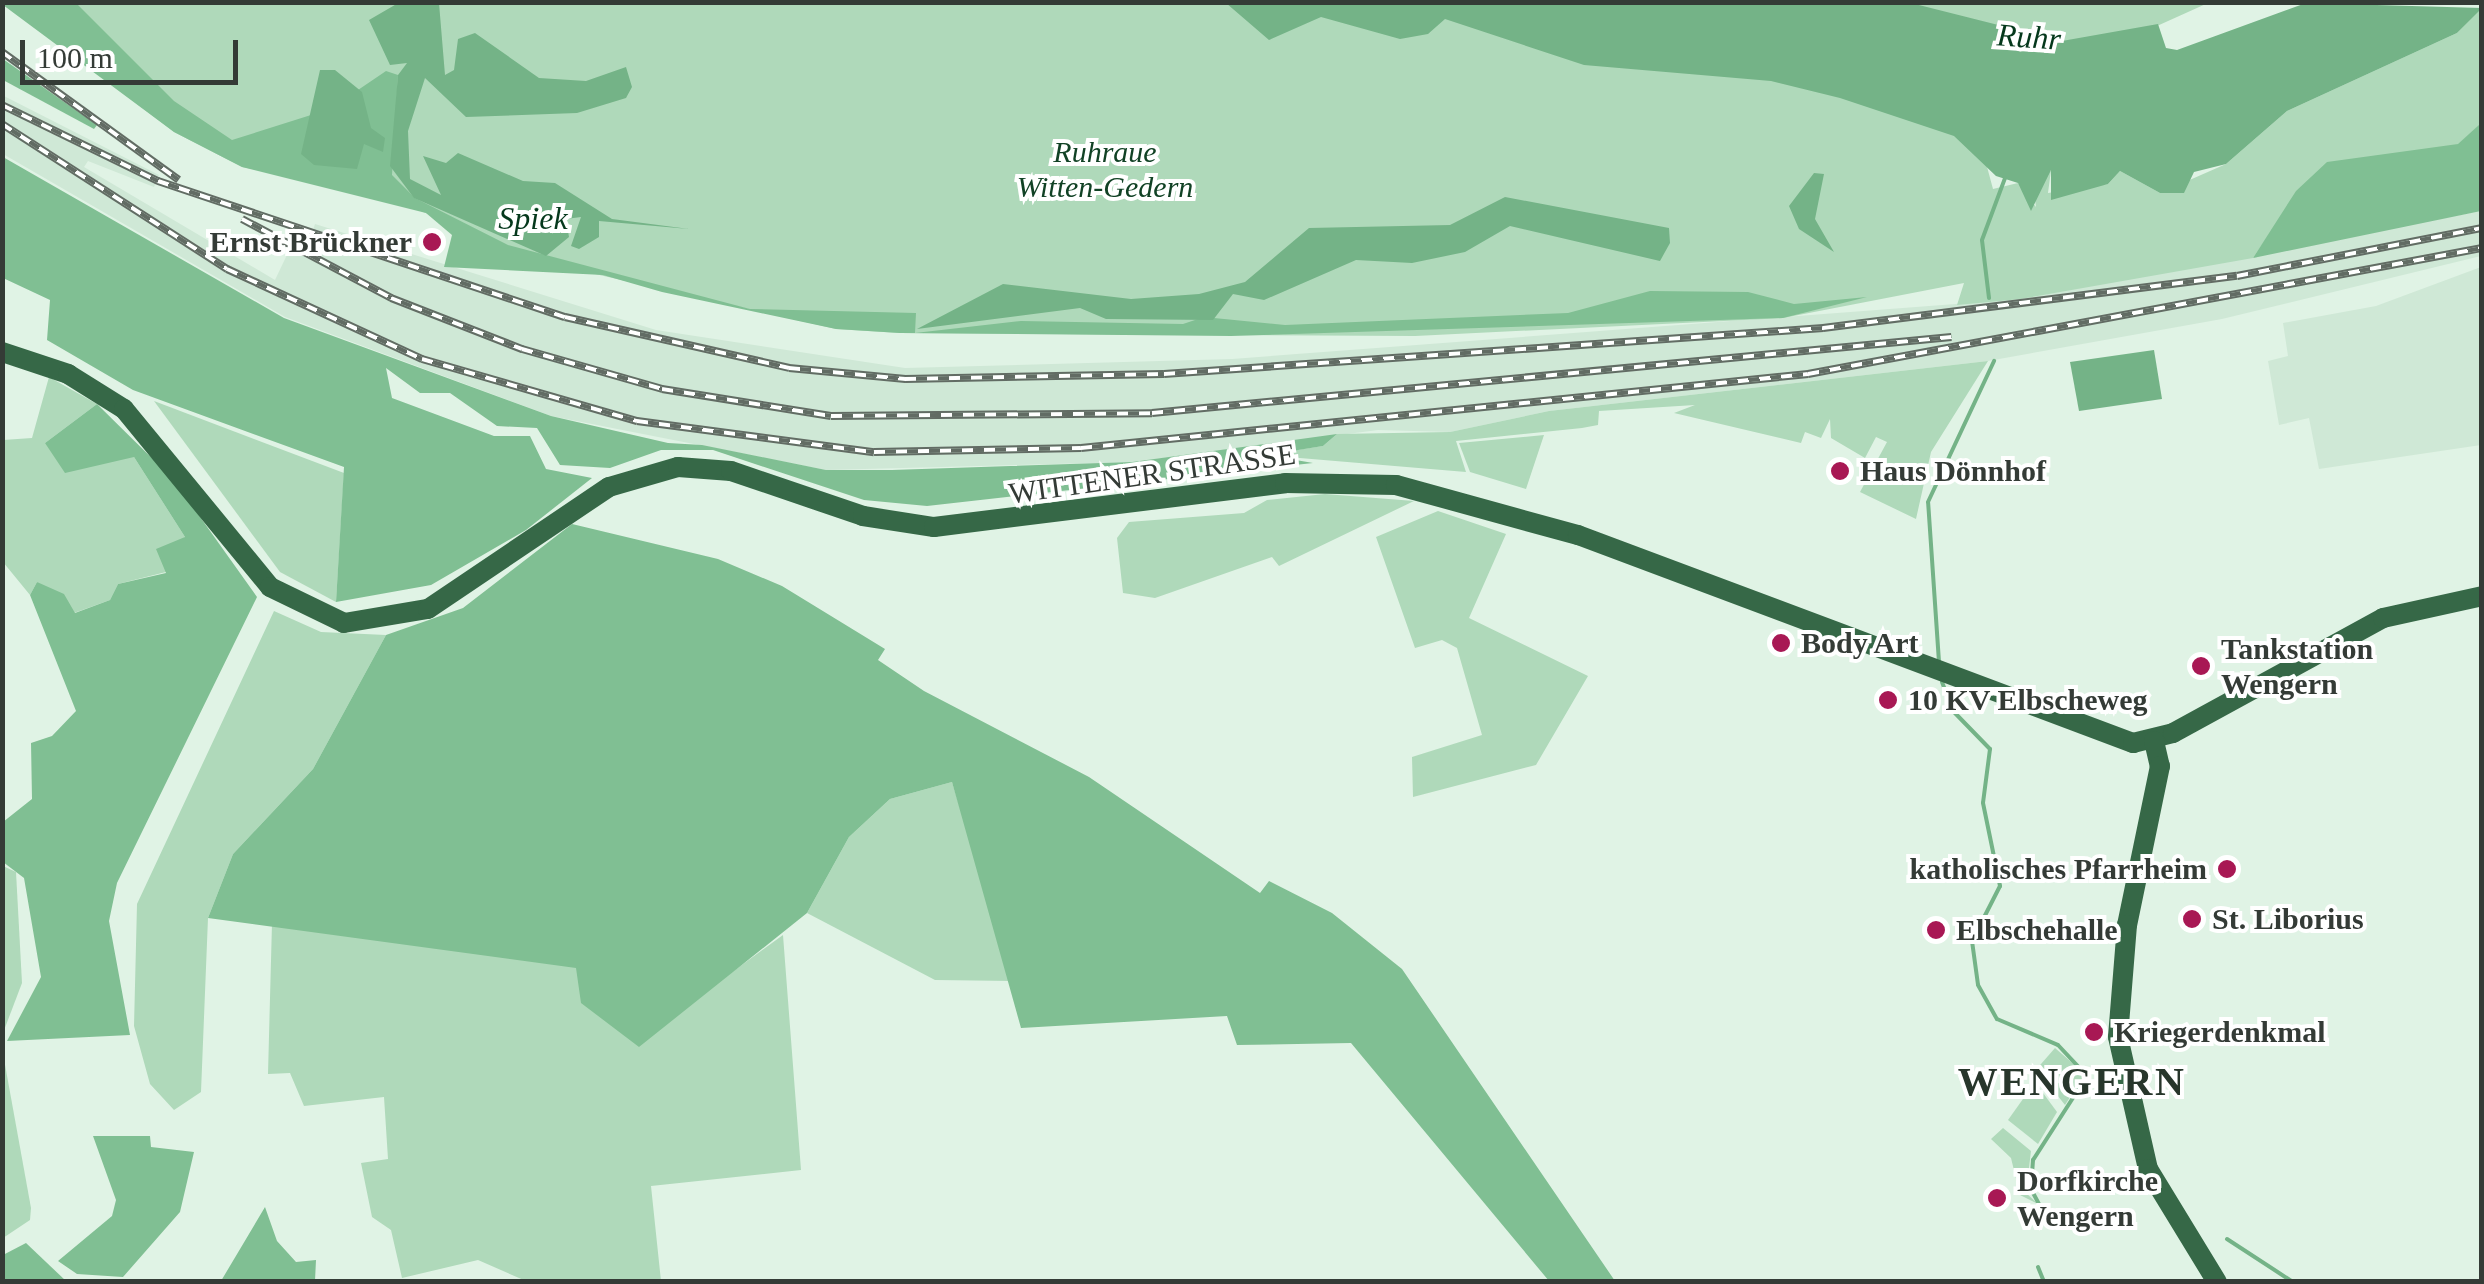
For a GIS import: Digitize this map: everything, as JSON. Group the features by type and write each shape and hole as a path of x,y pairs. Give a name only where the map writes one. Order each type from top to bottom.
{"main road":[{"name":"WITTENER STRASSE","path":"2,352 68,374 124,409 270,586 344,624 428,609 609,487 661,468 731,471 863,516 934,526 1360,482 1508,510 2111,740 2154,740"},
{"path":"2217,1282 2148,1169 2118,1038 2127,924 2160,766 2154,740 2383,618 2482,596"}],"shaded area":[{"path":"76,3 174,101 232,140 330,109 386,71 398,75 392,175 415,198 508,245 750,309 916,313 915,333 1021,321 1183,324 1204,317 1285,325 1568,313 1650,291 1748,292 1794,304 1867,297 1783,318 1231,336 900,333 836,329 662,292 603,275 444,267 452,235 426,213 242,167 174,132 3,5"},
{"path":"3,59 97,125 94,129 3,80"},
{"path":"2,95 159,175 154,187 88,161 84,167 275,280 295,238 309,242 315,224 656,330 905,368 1232,359 2021,299 2481,211 2481,256 2222,319 1988,361 1549,411 1450,432 1378,430 1132,462 826,470 551,416 285,317 3,154"},
{"path":"2481,123 2481,211 2253,258 2296,191 2327,162 2458,144"},
{"path":"3,157 284,318 551,416 668,443 702,445 826,470 892,470 1132,462 1337,434 1323,446 1267,455 1313,463 927,506 864,500 713,450 661,450 610,468 560,465 537,428 497,426 450,393 420,393 386,368 392,398 494,436 530,436 546,469 592,478 526,530 431,585 336,602 344,467 133,390 47,340 50,300 3,278"},
{"path":"2481,267 2481,445 2319,469 2309,418 2279,425 2268,361 2288,356 2283,323 2376,306"},
{"path":"97,404 173,479 257,597 117,883 109,921 130,1035 7,1041 41,977 24,878 3,862 3,822 32,799 31,743 52,736 76,711 30,595 37,582 64,594 75,613 110,600 118,584 166,573 156,549 185,537 134,457 65,473 45,443"},
{"path":"572,524 718,559 782,586 885,649 878,660 924,691 1089,777 1260,893 1269,881 1332,913 1402,969 1615,1281 1549,1281 1351,1043 1237,1045 1227,1016 1021,1028 952,782 890,799 849,837 807,913 639,1047 581,1003 576,968 208,918 233,854 313,769 386,635 463,608"},
{"path":"93,1136 150,1136 151,1147 194,1152 180,1212 123,1277 77,1274 58,1261 112,1216 116,1200"},
{"path":"265,1207 277,1241 296,1262 316,1260 315,1281 221,1281"},
{"path":"26,1243 66,1281 3,1281 3,1255"}],"green space":[{"name":"Ruhraue Witten-Gedern","path":"3,2 2208,3 2137,35 1986,163 1993,189 2018,183 2036,207 2034,192 2051,170 2048,193 2108,184 2120,171 2160,193 2226,164 2287,111 2457,33 2481,8 2481,123 2459,144 2288,206 2253,258 2021,299 1957,305 1964,283 1783,318 1415,336 900,333 836,329 560,266 375,193 242,167 174,132"},
{"path":"1988,361 1931,452 1916,519 1860,492 1887,442 1876,437 1865,458 1831,438 1830,419 1821,438 1805,432 1801,443 1674,413 1695,405 1599,411 1598,425 1456,441 1466,472 1263,455 1323,446 1337,434 1450,432 1549,411"},
{"path":"49,377 97,404 45,443 134,457 185,537 166,572 118,584 110,600 74,613 37,582 30,595 3,562 3,440 32,438"},
{"path":"154,401 344,473 336,602 280,572"},
{"path":"1544,435 1526,489 1470,472 1459,443"},
{"path":"1325,494 1414,501 1279,566 1272,557 1155,598 1123,593 1117,538 1129,522 1244,513 1267,500"},
{"path":"1438,511 1506,534 1469,618 1588,676 1536,765 1413,797 1412,757 1482,735 1457,648 1442,640 1415,648 1376,537"},
{"path":"274,611 321,632 386,635 313,769 233,854 208,918 201,1092 174,1110 150,1084 134,1026 137,904"},
{"path":"952,782 1013,981 935,980 807,913 849,837 890,799"},
{"path":"3,866 16,872 22,983 3,1033"},
{"path":"272,923 713,986 783,935 801,1170 651,1186 661,1281 526,1281 478,1260 402,1278 391,1230 372,1217 361,1163 388,1159 384,1097 304,1106 290,1073 268,1074"},
{"path":"2,1048 31,1208 30,1220 3,1238"},
{"path":"2055,1048 2085,1074 2065,1105 2050,1086 2061,1082 2057,1068 2034,1072"},
{"path":"2035,1082 2057,1112 2038,1144 2008,1120"},
{"path":"2003,1128 2031,1151 2026,1193 2038,1204 2020,1195 2011,1158 1991,1139"}],"water":[{"name":"Spiek","path":"400,2 439,3 445,75 454,70 458,39 475,33 539,78 586,81 626,67 632,87 626,98 577,113 466,117 425,78 408,131 410,179 441,195 423,156 446,163 458,153 523,181 555,183 612,219 689,229 599,221 599,237 579,249 571,246 581,217 566,219 569,237 546,256 414,198 390,166 398,75 407,63 390,65 369,20"},
{"name":"Ruhr","path":"1907,2 2062,41 2158,24 2166,48 2177,50 2306,3 2482,8 2457,33 2287,111 2226,164 2194,172 2184,193 2160,193 2120,171 2108,184 2051,200 2051,170 2031,211 2018,183 1996,176 1954,136 1840,98 1771,81 1584,65 1445,19 1428,34 1400,39 1321,17 1269,40 1226,3"},
{"path":"320,70 335,70 362,92 371,128 385,138 383,152 364,144 357,169 314,165 301,154"},
{"path":"1814,173 1824,174 1815,219 1834,252 1799,229 1789,206"},
{"path":"1505,197 1669,228 1670,243 1660,261 1510,226 1465,252 1412,263 1356,260 1264,300 1233,294 1213,320 1106,319 1080,308 917,329 1003,284 1131,299 1199,294 1245,282 1309,228 1450,225"},
{"path":"2154,350 2162,399 2079,411 2070,362"}],"waterway":[{"path":"1989,298 1982,240 2005,178"},
{"path":"1939,662 1928,502 1994,361"},
{"path":"1942,682 1953,711 1990,749 1983,803 2000,886 1972,941 1978,985 1997,1019 2058,1045 2087,1076 2033,1160 2031,1189 2044,1213"},
{"path":"2227,1239 2293,1282"},
{"path":"2038,1267 2044,1282"}],"railway":[{"path":"2,52 179,180"},
{"path":"2,105 158,181 565,317 789,368 905,379 1164,374 1823,328 2237,276 2482,228"},
{"path":"2,124 227,269 422,359 637,421 874,452 1081,448 1808,374 2482,248"},
{"path":"242,219 391,298 522,349 662,389 831,416 1152,413 1951,337"}],"place":[{"name":"Ernst Brückner","path":"432,242"},
{"name":"Haus Dönnhof","path":"1840,471"},
{"name":"Body Art","path":"1781,643"},
{"name":"Tankstation Wengern","path":"2201,666"},
{"name":"10 KV Elbscheweg","path":"1888,700"},
{"name":"katholisches Pfarrheim","path":"2227,869"},
{"name":"St. Liborius","path":"2192,919"},
{"name":"Elbschehalle","path":"1936,930"},
{"name":"Kriegerdenkmal","path":"2094,1032"},
{"name":"Dorfkirche Wengern","path":"1997,1198"}],"district":[{"name":"WENGERN","path":"2072,1082"}]}
